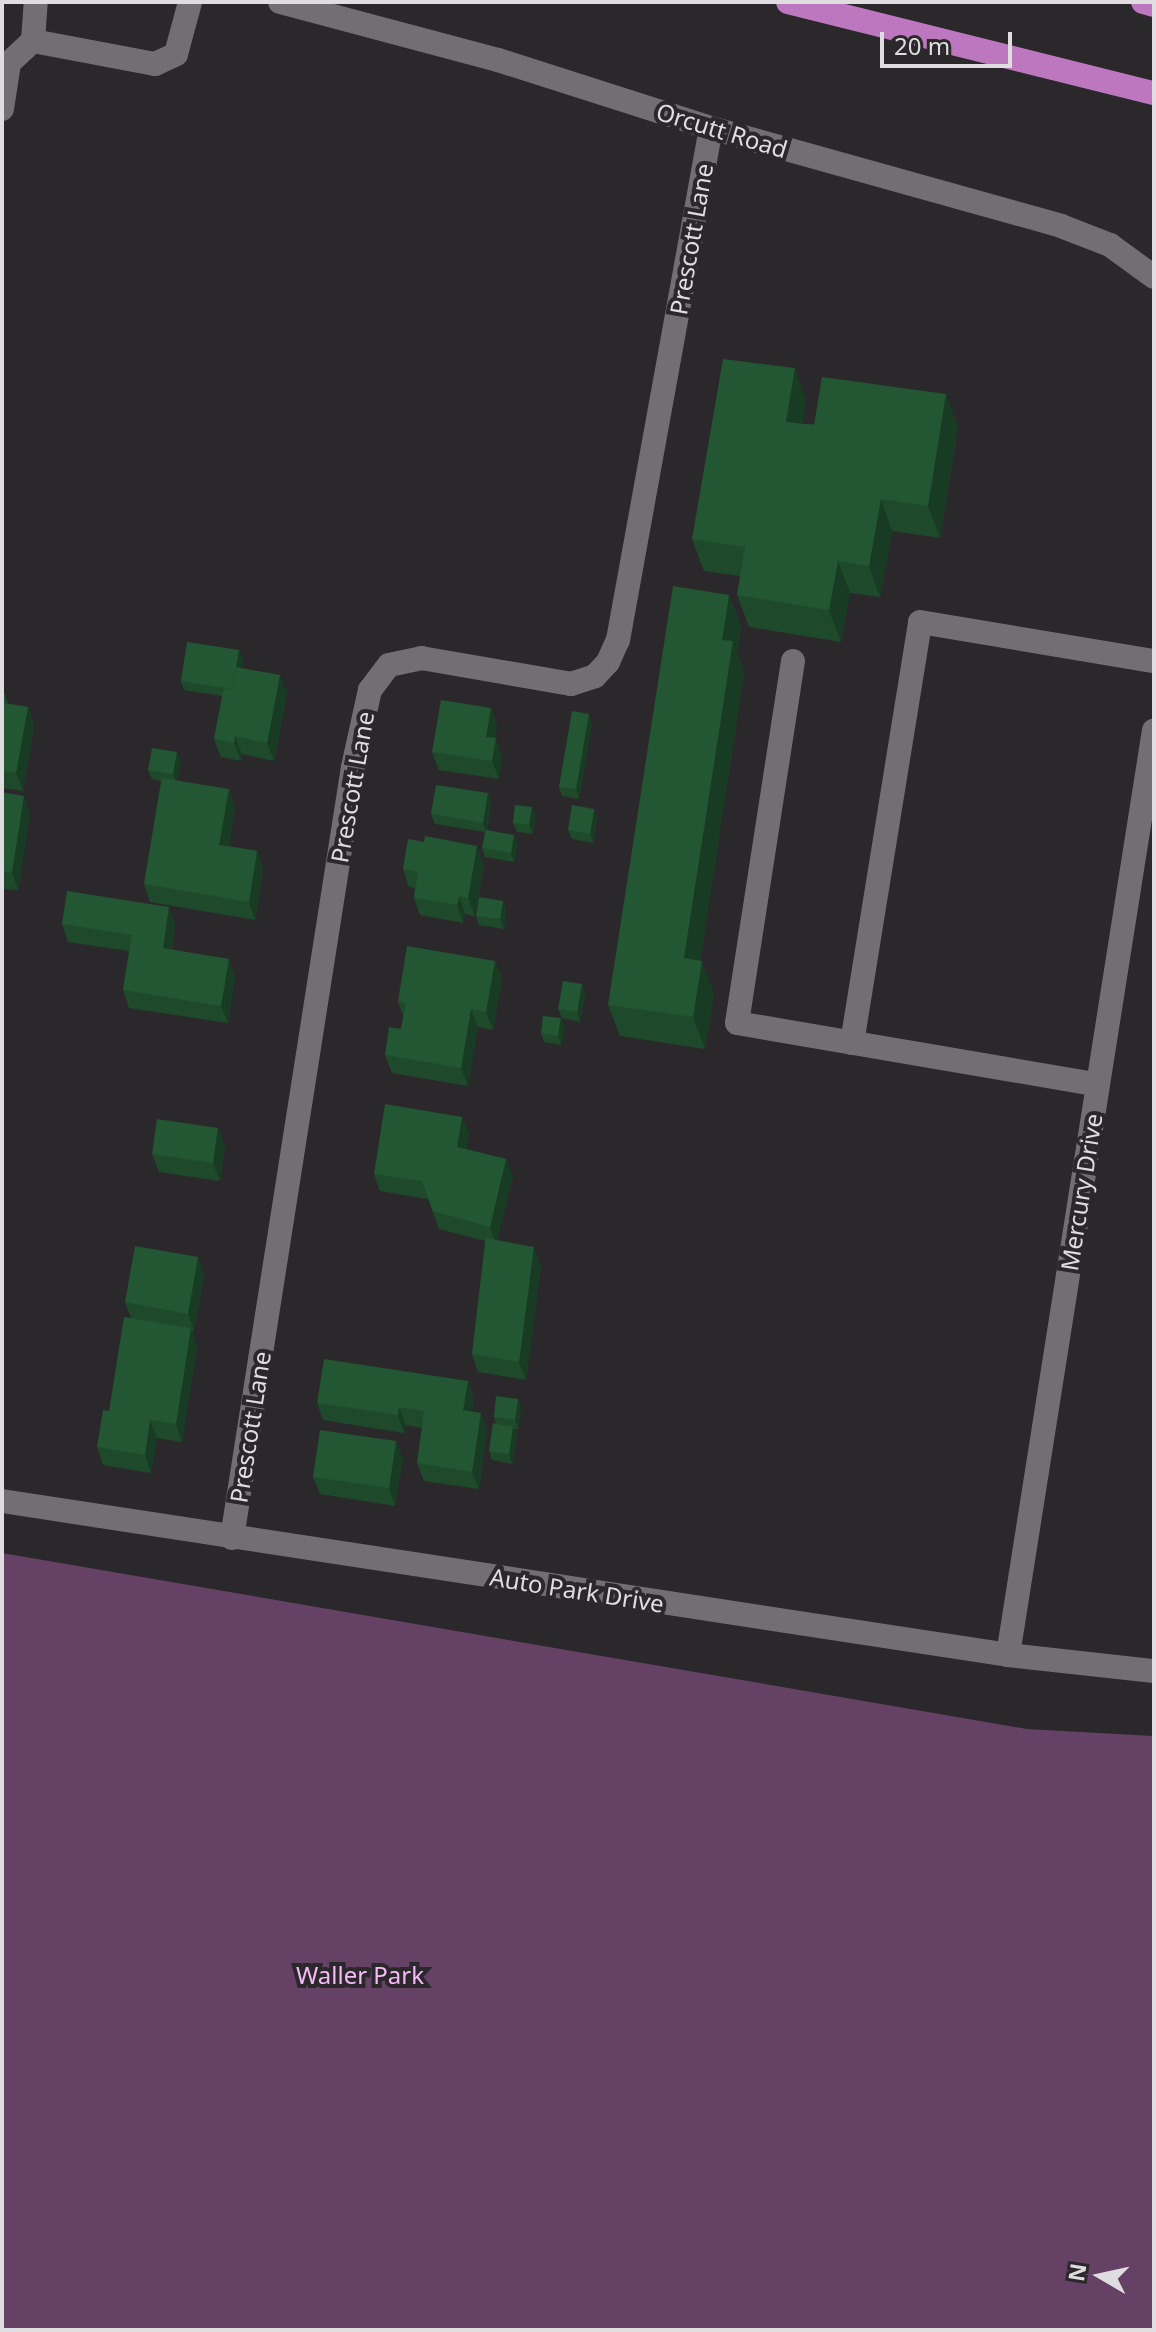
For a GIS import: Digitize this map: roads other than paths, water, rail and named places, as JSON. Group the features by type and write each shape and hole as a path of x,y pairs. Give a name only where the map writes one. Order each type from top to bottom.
{"highway":[{"path":"788,2 1154,93"},
{"path":"1143,2 1154,5"}],"street":[{"path":"2,109 9,63 33,41 36,2"},
{"path":"33,41 155,64 176,54 190,2"},
{"name":"Orcutt Road","path":"280,2 498,60 711,128 1061,226 1110,245 1154,277"},
{"name":"Prescott Lane","path":"232,1538 353,767 370,690 389,665 421,658 571,684 595,676 608,662 618,640 711,128"},
{"path":"852,1043 920,622 1154,661"},
{"path":"793,661 737,1023 1098,1085"},
{"name":"Mercury Drive","path":"1008,1655 1154,730"},
{"name":"Auto Park Drive","path":"2,1501 1008,1655 1154,1671"}],"park label":[{"name":"Waller Park","path":"360,1975"}]}
